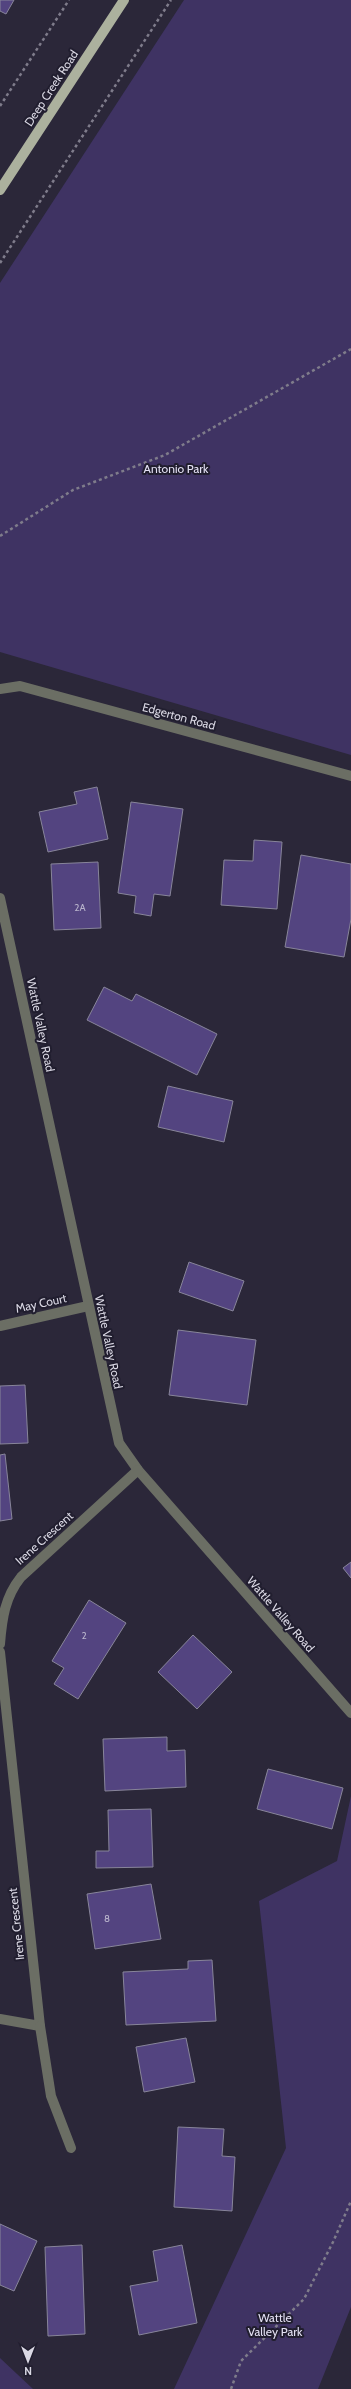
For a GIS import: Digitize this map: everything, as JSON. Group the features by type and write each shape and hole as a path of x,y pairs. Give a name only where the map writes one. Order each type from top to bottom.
{"main road":[{"name":"Deep Creek Road","path":"0,190 124,0"}],"street":[{"name":"Edgerton Road","path":"0,689 20,686 351,776"},
{"name":"Wattle Valley Road","path":"0,898 119,1443 138,1470 351,1713"},
{"name":"May Court","path":"0,1326 88,1306"},
{"name":"Irene Crescent","path":"0,1644 3,1612 7,1599 21,1577 138,1470"},
{"name":"Irene Crescent","path":"0,1652 40,2026 51,2096 71,2148"},
{"path":"0,2020 40,2026"}],"path":[{"path":"0,106 69,0"},
{"path":"0,263 172,0"},
{"path":"0,536 73,490 164,455 351,349"},
{"path":"231,2389 242,2361 304,2299 333,2242 351,2201"}],"green space":[{"name":"Antonio Park","path":"184,0 351,0 351,755 0,652 0,283"},
{"name":"Wattle Valley Park","path":"351,1796 351,2307 318,2389 174,2389 286,2148 259,1901 337,1861"},
{"path":"0,2358 33,2389 0,2389"}],"building":[{"path":"0,0 14,0 6,14 0,11"},
{"path":"97,787 108,839 48,852 39,812 77,804 74,792"},
{"path":"131,802 183,809 170,896 154,894 151,916 134,913 136,896 118,893"},
{"path":"254,840 282,842 277,909 221,905 224,860 253,861"},
{"path":"301,855 351,864 351,919 344,957 285,947"},
{"path":"98,862 101,928 54,930 51,864"},
{"path":"104,987 132,1001 136,994 217,1034 197,1075 87,1020"},
{"path":"168,1086 233,1101 224,1142 158,1127"},
{"path":"189,1262 244,1281 233,1311 179,1292"},
{"path":"178,1330 256,1340 247,1405 169,1395"},
{"path":"25,1385 28,1443 0,1444 0,1386"},
{"path":"5,1454 12,1519 0,1521 0,1455"},
{"path":"351,1562 351,1578 343,1568"},
{"path":"89,1600 126,1623 78,1699 54,1684 64,1668 52,1661"},
{"path":"193,1635 232,1672 197,1709 158,1672"},
{"path":"167,1737 167,1751 185,1750 186,1787 105,1791 103,1739"},
{"path":"268,1769 343,1788 332,1829 257,1809"},
{"path":"151,1809 153,1867 96,1868 96,1851 109,1851 108,1810"},
{"path":"151,1884 161,1939 95,1949 87,1894"},
{"path":"212,1960 216,2021 126,2025 123,1972 188,1969 188,1961"},
{"path":"186,2038 195,2082 144,2092 136,2047"},
{"path":"178,2127 224,2129 222,2156 235,2157 232,2211 174,2207"},
{"path":"0,2224 37,2241 14,2291 0,2285"},
{"path":"82,2245 85,2334 48,2336 45,2247"},
{"path":"182,2245 197,2323 139,2335 130,2286 158,2281 153,2251"}]}
